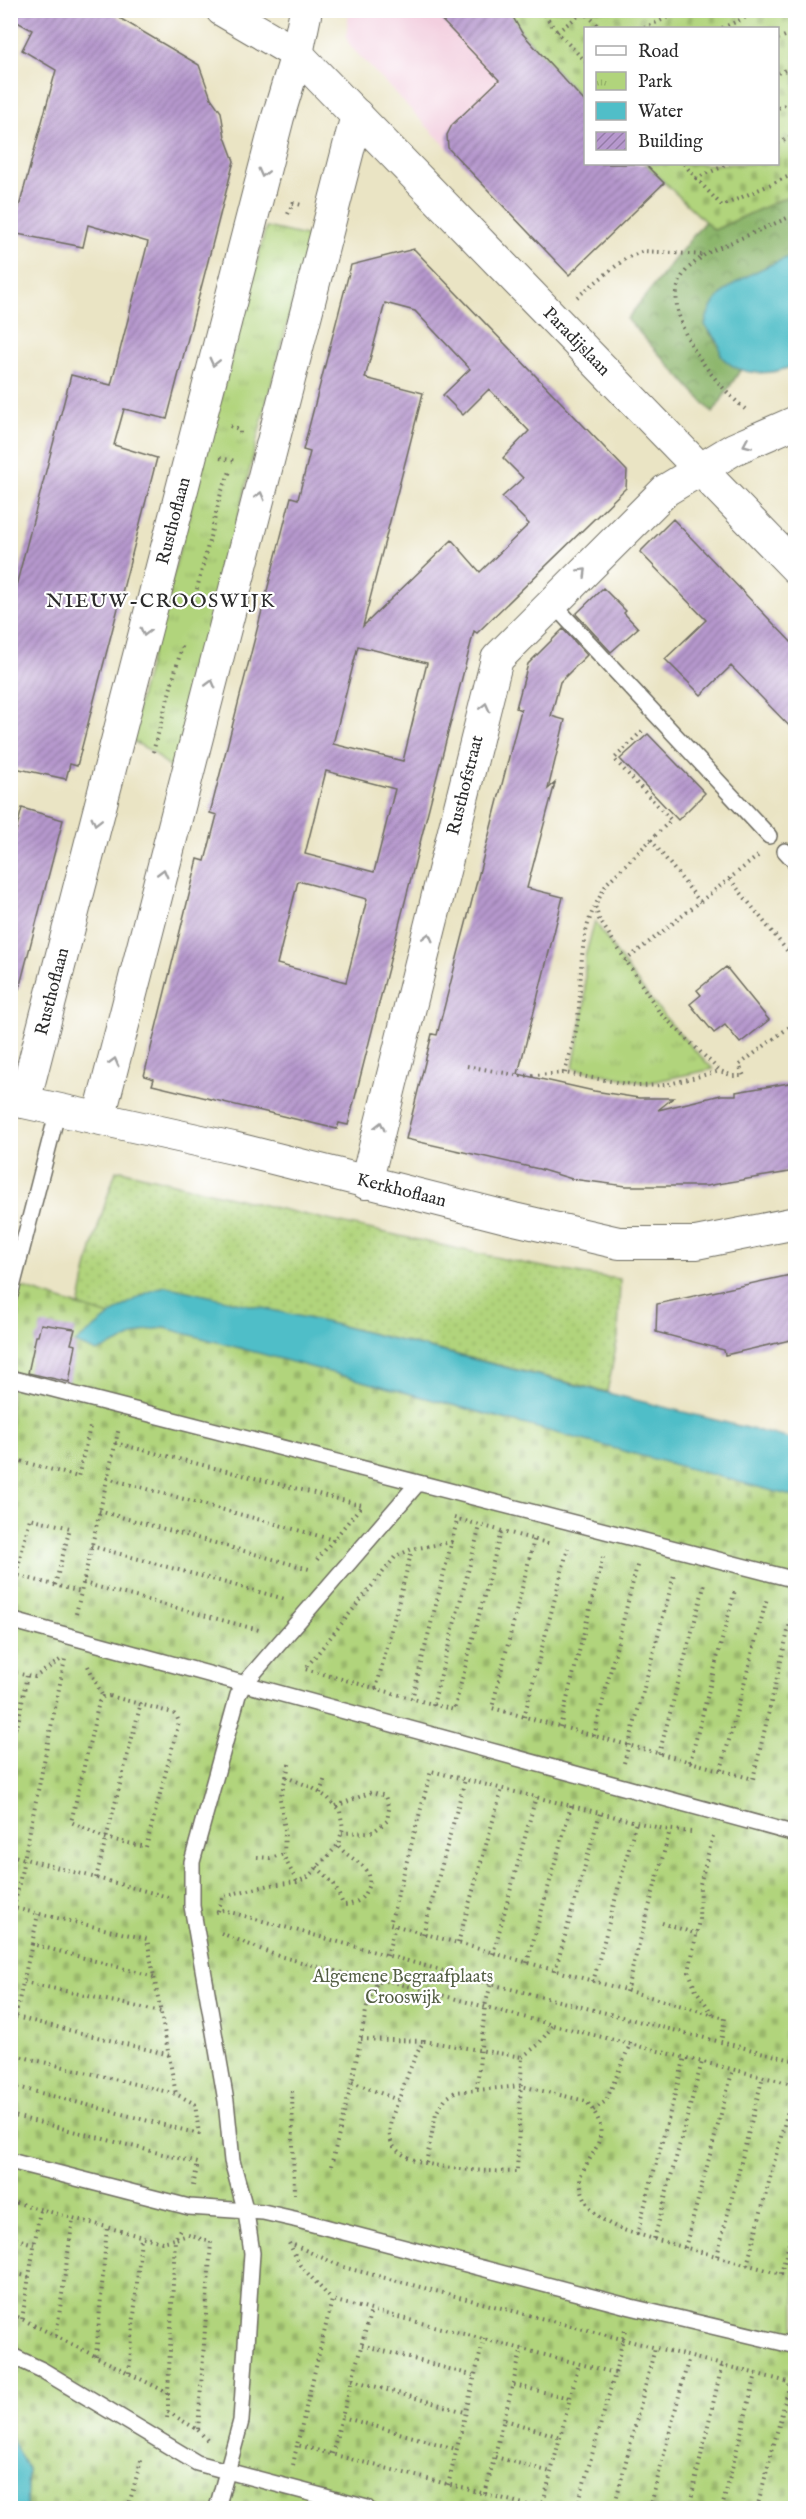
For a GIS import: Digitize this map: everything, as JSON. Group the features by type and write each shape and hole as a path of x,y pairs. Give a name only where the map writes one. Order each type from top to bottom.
{"street":[{"path":"222,10 297,54"},
{"name":"Rusthoflaan","path":"17,1100 192,448 278,117 297,54 306,10"},
{"name":"Paradijslaan","path":"297,54 795,568"},
{"path":"99,1118 357,115"},
{"name":"Rusthofstraat","path":"366,1183 497,658 666,490 699,468 795,422"},
{"name":"Kerkhoflaan","path":"17,1100 233,1148 366,1183 619,1243 696,1243 795,1223"}],"lane":[{"path":"552,603 769,836"},
{"path":"10,1295 58,1110"},
{"path":"10,1378 795,1580"},
{"path":"217,2508 241,2421 246,2379 252,2253 246,2212 232,2162 226,2101 192,1906 192,1862 238,1695 244,1684 418,1483"},
{"path":"10,1620 795,1834"},
{"path":"10,2161 189,2207 263,2212 294,2219 631,2307 795,2346"},
{"path":"10,2355 42,2370 197,2463 367,2508"}],"path":[{"path":"541,10 557,32 584,61"},
{"path":"646,27 684,10"},
{"path":"724,27 762,10"},
{"path":"557,32 584,11 600,27"},
{"path":"779,38 795,31"},
{"path":"779,73 795,66"},
{"path":"779,107 795,100"},
{"path":"779,142 795,135"},
{"path":"685,165 722,206 795,173"},
{"path":"696,177 726,165"},
{"path":"285,222 293,203 332,212"},
{"path":"766,435 749,412 732,398 703,366 682,325 678,286 683,274 704,255 795,214"},
{"path":"553,316 626,258 644,251 704,255"},
{"path":"231,417 229,425 240,431 238,440"},
{"path":"192,448 205,457 235,460 251,470 266,474"},
{"path":"194,601 221,493 237,450"},
{"path":"212,492 229,497"},
{"path":"183,598 204,603"},
{"path":"173,640 194,645"},
{"path":"153,752 183,643"},
{"path":"565,1073 578,1019 580,971 590,915 608,883 671,820 614,759 657,716"},
{"path":"651,840 700,902"},
{"path":"625,961 764,852"},
{"path":"730,879 795,962"},
{"path":"595,906 599,919 660,1013 720,1071 733,1076 744,1076 739,1065 795,1022"},
{"path":"467,1066 521,1076 565,1073 638,1086 665,1085 720,1071"},
{"path":"10,1458 78,1478 97,1399"},
{"path":"115,1443 362,1505 303,1577"},
{"path":"107,1478 334,1540"},
{"path":"99,1511 309,1569"},
{"path":"55,1585 70,1528 30,1518 16,1575 81,1592"},
{"path":"412,1699 458,1521"},
{"path":"433,1705 480,1526"},
{"path":"452,1542 412,1549 396,1556 305,1669 454,1710 501,1532"},
{"path":"534,1540 492,1708 753,1779 794,1606"},
{"path":"91,1546 285,1599"},
{"path":"524,1717 568,1548"},
{"path":"376,1689 412,1549"},
{"path":"560,1727 603,1557"},
{"path":"594,1736 639,1559"},
{"path":"623,1768 674,1575"},
{"path":"83,1582 259,1630"},
{"path":"659,1754 705,1583"},
{"path":"690,1762 735,1590"},
{"path":"278,1606 291,1591"},
{"path":"721,1770 767,1598"},
{"path":"76,1614 88,1617"},
{"path":"252,1637 265,1622"},
{"path":"10,1672 35,1677 66,1656"},
{"path":"10,1726 16,1729 27,1676"},
{"path":"110,1696 173,1713 178,1722 146,1847 105,1838 71,1822 99,1702 103,1697 110,1696"},
{"path":"96,1878 141,1703"},
{"path":"290,1761 280,1799 285,1830 284,1854 297,1882"},
{"path":"721,2042 724,2018 390,1924 431,1771 670,1830 724,1832 742,1819"},
{"path":"795,1771 791,1789 795,1790"},
{"path":"218,1912 223,1896 270,1885 297,1882 308,1877 338,1845 342,1833 340,1811 320,1793 286,1777"},
{"path":"320,1793 325,1778"},
{"path":"423,1934 465,1780"},
{"path":"458,1943 502,1789"},
{"path":"336,1806 372,1792 385,1797 388,1802 387,1821 378,1830 342,1833"},
{"path":"493,1954 536,1797"},
{"path":"527,1963 571,1806"},
{"path":"555,1971 600,1813"},
{"path":"593,1982 636,1822"},
{"path":"626,1992 670,1830"},
{"path":"714,1832 700,1884 697,1934 689,1972 696,1990 714,2016"},
{"path":"317,1867 334,1884 345,1905 359,1901 365,1894 370,1880 368,1872 338,1845"},
{"path":"257,1857 270,1858 284,1854"},
{"path":"10,1855 176,1899 207,1915 212,1929 275,1955 377,1982 389,1981 553,2025 631,2042 795,2084 747,2265"},
{"path":"10,1897 16,1897"},
{"path":"10,1923 14,1908 147,1939 176,2094"},
{"path":"207,1915 224,1910 492,1984 795,2061"},
{"path":"10,2039 38,1914"},
{"path":"662,1923 697,1934"},
{"path":"387,1956 395,1926"},
{"path":"32,1944 155,1977"},
{"path":"24,1982 161,2012"},
{"path":"331,2166 362,2038 367,2006 377,1982"},
{"path":"477,2088 485,2006 492,1984"},
{"path":"16,2017 170,2055"},
{"path":"362,2038 424,2041 522,2057 538,2045 553,2025"},
{"path":"424,2041 417,2053 391,2121 391,2142 402,2155 426,2163 517,2172 522,2057"},
{"path":"593,2110 606,2101 631,2042"},
{"path":"10,2054 176,2094 195,2104 200,2134 10,2085"},
{"path":"637,2234 685,2057"},
{"path":"654,2240 702,2062"},
{"path":"685,2248 733,2069"},
{"path":"717,2256 763,2076"},
{"path":"352,2082 399,2100"},
{"path":"426,2163 436,2114 445,2099 455,2092 477,2088 521,2086 586,2101 600,2124 598,2147 580,2177 584,2199 593,2212 619,2229 795,2278"},
{"path":"292,2091 294,2219"},
{"path":"10,2115 198,2163 189,2207"},
{"path":"10,2201 162,2242 188,2235 211,2242 198,2430 168,2412"},
{"path":"22,2319 40,2210"},
{"path":"246,2212 261,2231 343,2267 793,2384 757,2508"},
{"path":"781,2274 795,2217"},
{"path":"56,2336 73,2219"},
{"path":"167,2419 175,2239 182,2225"},
{"path":"96,2356 107,2227"},
{"path":"10,2237 34,2244"},
{"path":"129,2373 141,2237"},
{"path":"289,2243 300,2265 332,2300 615,2373"},
{"path":"10,2272 29,2277"},
{"path":"293,2462 332,2300"},
{"path":"332,2454 371,2310"},
{"path":"10,2313 168,2393"},
{"path":"577,2508 624,2333"},
{"path":"448,2485 484,2338"},
{"path":"362,2345 475,2376"},
{"path":"485,2494 522,2348"},
{"path":"614,2508 655,2348"},
{"path":"650,2508 690,2357"},
{"path":"297,2445 540,2508 579,2363"},
{"path":"689,2508 722,2365"},
{"path":"722,2508 756,2374"},
{"path":"352,2380 465,2412"},
{"path":"514,2385 569,2398"},
{"path":"342,2417 456,2449"},
{"path":"505,2420 560,2437"},
{"path":"128,2508 141,2459 156,2439"},
{"path":"495,2457 551,2472"},
{"path":"85,2508 86,2506 95,2508"}],"shaded area":[{"path":"349,11 509,11 522,33 584,101 584,165 646,165 664,183 569,275 350,46 346,37"}],"green space":[{"path":"509,11 795,11 795,193 714,230 646,165 779,165 779,27 584,27 584,101 522,33"},
{"path":"795,193 795,254 727,289 709,332 719,344 724,359 741,369 713,413 627,319 705,221 714,230"},
{"path":"266,227 310,237 256,443 178,775 153,752 129,739"},
{"path":"595,921 650,998 713,1069 646,1083 573,1068 585,1003 585,957"},
{"path":"121,1170 499,1258 620,1279 618,1337 607,1392 333,1324 75,1343 90,1256 116,1171"},
{"name":"Algemene Begraafplaats Crooswijk","path":"11,1284 125,1321 228,1317 795,1466 795,2508 11,2508"}],"water":[{"path":"795,254 795,365 777,371 758,373 739,369 721,356 718,342 705,325 710,311 728,288 754,272"},
{"path":"165,1286 333,1324 795,1440 795,1497 165,1328 147,1330 97,1352 75,1343 129,1303"},
{"path":"10,2436 28,2470 26,2508 11,2508"}],"building":[{"path":"10,10 106,10 199,65 211,98 221,112 225,137 234,161 167,419 124,409 114,445 157,458 77,766 70,764 66,779 10,767 10,609 71,375 111,385 148,242 88,225 83,247 12,233 56,70 22,50 32,30 10,18"},
{"path":"432,10 509,10 522,33 584,101 584,165 646,165 664,183 569,275 448,148 447,135 452,125 499,80"},
{"path":"414,249 627,471 626,488 477,633 474,631 348,1125 339,1123 337,1129 152,1085 154,1079 144,1076 198,859 205,861 217,815 210,813 291,497 298,499 310,452 303,450 351,265","holes":["385,303 415,311 470,369 443,395 463,415 489,389 529,431 503,458 523,478 502,497 529,524 480,572 452,540 363,626 423,393 365,378","358,646 427,663 403,761 333,744","326,771 395,789 374,872 305,854","298,881 367,899 346,982 277,964"]},
{"path":"673,519 795,646 795,732 731,666 701,695 665,659 706,620 640,552"},
{"path":"603,588 626,611 624,613 638,628 611,652 576,614"},
{"path":"563,629 587,655 560,682 551,716 565,720 548,789 555,783 527,888 563,897 518,1074 594,1091 639,1098 673,1098 658,1110 721,1095 736,1095 736,1092 795,1082 795,1171 706,1186 626,1186 572,1179 539,1169 406,1139 432,1034 437,1035 490,831 521,710 516,708 528,664"},
{"path":"648,734 705,793 678,820 620,759"},
{"path":"22,808 63,820 19,989 10,988 10,854"},
{"path":"726,967 769,1020 740,1043 725,1025 714,1033 690,1004 701,995 697,990"},
{"path":"795,1274 795,1339 725,1355 724,1350 656,1332 657,1304"},
{"path":"41,1324 75,1329 71,1344 76,1345 69,1382 28,1373"}],"district":[{"name":"NIEUW-CROOSWIJK","path":"161,601"}]}
